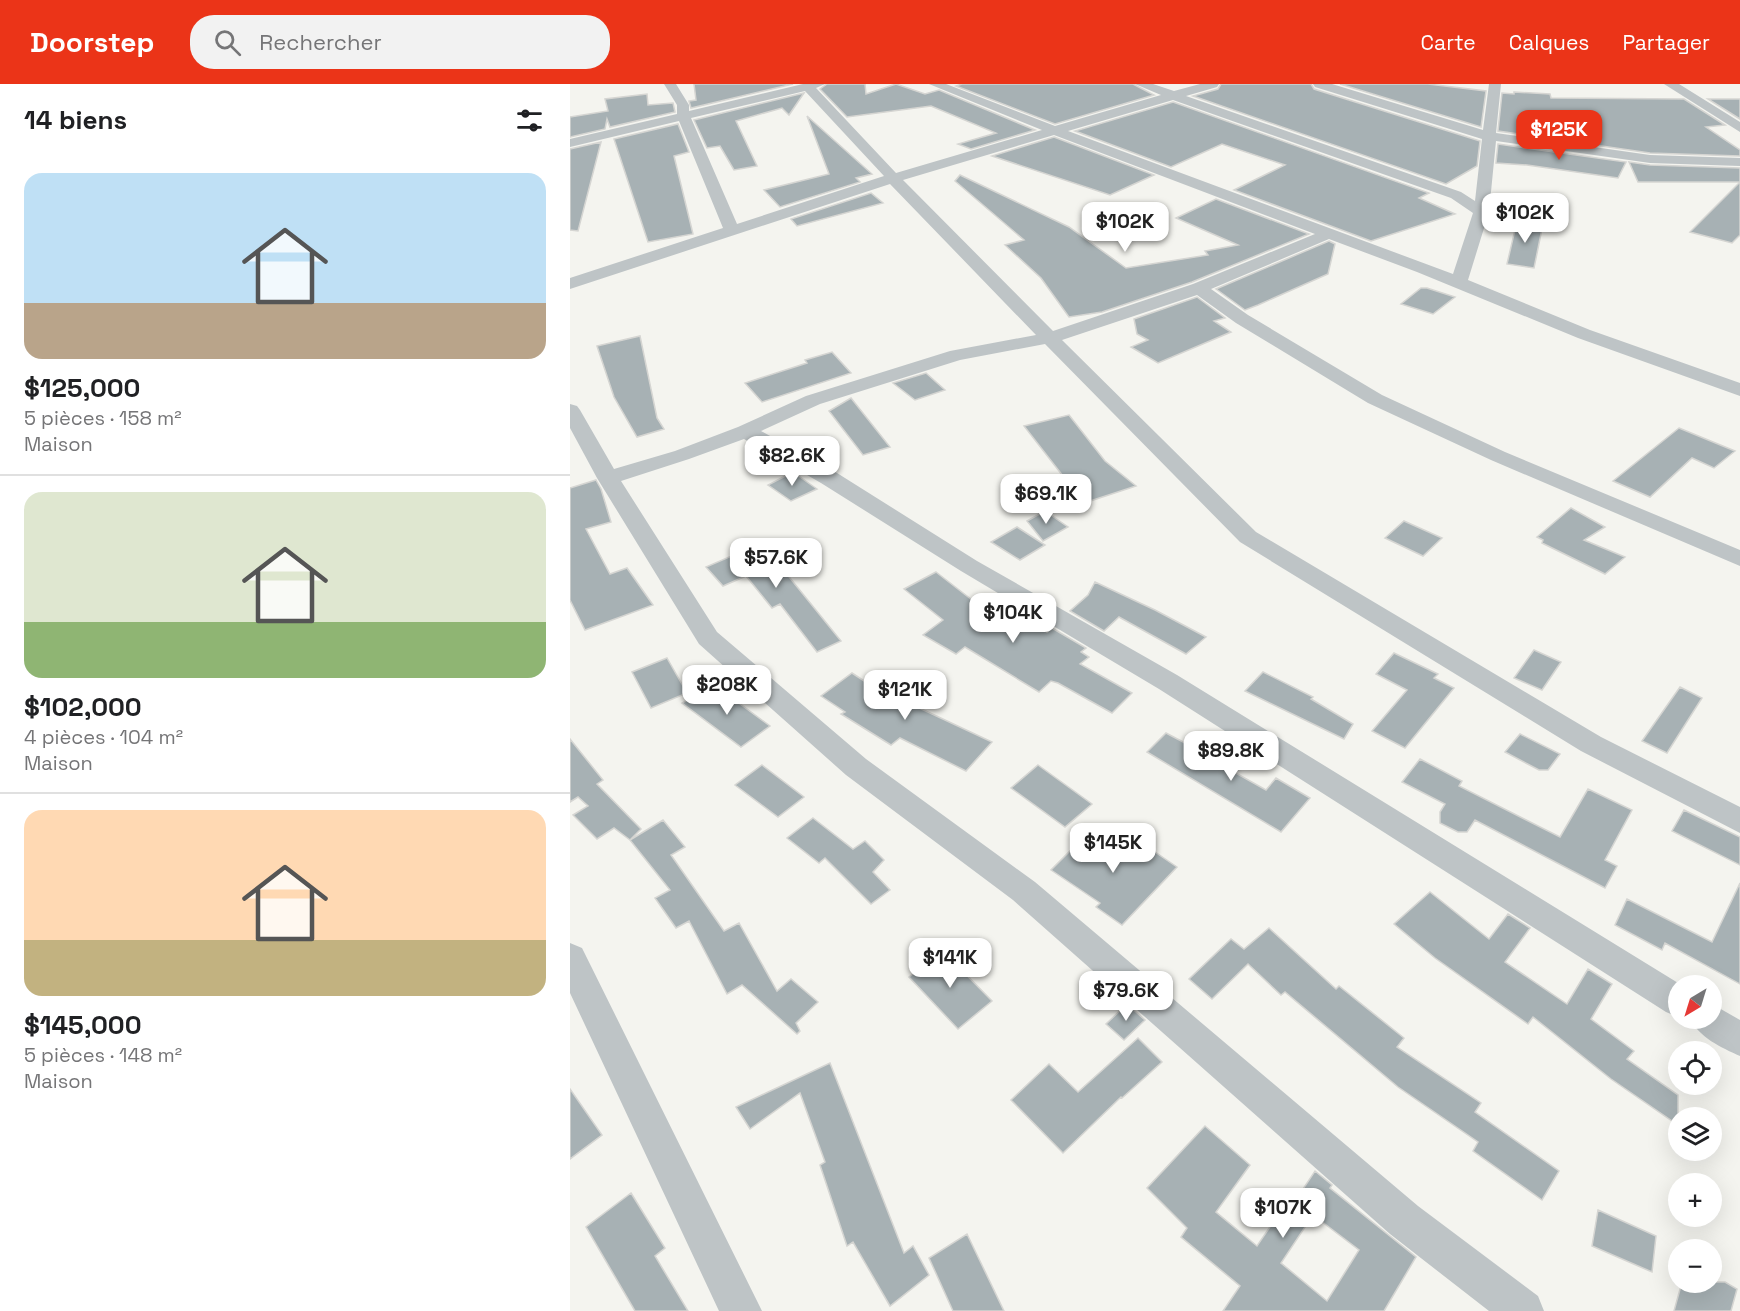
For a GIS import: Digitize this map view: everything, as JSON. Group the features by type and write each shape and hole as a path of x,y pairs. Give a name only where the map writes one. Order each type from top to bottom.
{"street":[{"path":"670,84 683,105 683,115 732,230"},
{"path":"936,84 1159,171 1423,268 1584,334 1740,390"},
{"path":"1141,84 1456,195 1481,212"},
{"path":"570,284 893,178 1213,84"},
{"path":"1319,84 1488,136 1650,159 1740,162"},
{"path":"1458,284 1481,212 1495,84"},
{"path":"1670,84 1740,128"},
{"path":"570,143 813,85 893,178 1248,537 1591,744 1740,822"},
{"path":"608,478 682,455 745,431 813,400 957,355 1050,338 1083,329 1199,288 1330,233"},
{"path":"1199,288 1242,319 1375,399 1498,456 1740,559"},
{"path":"570,410 608,478 708,638 856,767 1024,891 1404,1220 1523,1311"},
{"path":"745,431 828,478 969,566 1168,682 1668,995"},
{"path":"570,958 741,1311"},
{"path":"1722,1028 1740,1039"}],"building":[{"path":"694,84 793,84 691,108 689,101 696,100"},
{"path":"827,84 865,84 866,94 896,84 925,94 939,90 1035,130 971,149 958,144 996,133 931,106 847,117 820,89"},
{"path":"962,84 1133,84 1154,95 1055,124 956,86"},
{"path":"1221,84 1311,84 1314,89 1480,141 1477,166 1446,184 1193,96 1218,89"},
{"path":"1340,84 1428,84 1486,91 1481,127"},
{"path":"1514,92 1550,94 1551,98 1684,99 1725,125 1706,127 1740,150 1740,156 1650,153 1498,131 1502,93 1514,94"},
{"path":"804,93 789,115 782,108 736,121 757,166 734,170 720,146 707,148 694,120"},
{"path":"647,94 648,105 673,103 675,112 610,127 607,119 605,129 570,137 570,117 608,111 605,99"},
{"path":"1708,99 1740,99 1740,119"},
{"path":"1173,102 1429,193 1419,198 1455,214 1371,241 1234,190 1285,165 1222,144 1171,167 1075,131"},
{"path":"807,116 872,174 856,178 860,182 780,207 764,190 829,174"},
{"path":"678,124 689,152 674,156 693,234 648,242 614,139"},
{"path":"1054,137 1154,175 1110,195 992,156"},
{"path":"601,142 578,231 570,230 570,149"},
{"path":"1498,144 1626,162 1618,178 1496,163"},
{"path":"1629,162 1650,165 1740,168 1740,182 1638,182"},
{"path":"960,175 1069,227 1126,268 1208,255 1205,251 1238,245 1176,218 1216,199 1309,234 1192,282 1102,312 1069,317 1041,278 1005,245 1024,240 955,181"},
{"path":"1740,182 1740,235 1732,243 1690,232"},
{"path":"871,193 883,203 797,226 791,219"},
{"path":"1517,221 1543,224 1534,268 1507,264"},
{"path":"1329,241 1335,244 1328,274 1258,305 1245,310 1216,289"},
{"path":"1421,288 1455,297 1433,314 1401,304"},
{"path":"1197,297 1225,318 1214,321 1231,332 1158,363 1131,347 1148,340 1137,334 1134,319"},
{"path":"640,336 657,418 664,429 637,437 614,397 597,346"},
{"path":"832,352 851,373 762,402 745,383 807,363 805,360"},
{"path":"926,373 945,390 915,400 893,383"},
{"path":"851,398 890,447 863,455 829,411"},
{"path":"1069,415 1105,461 1136,486 1084,503 1024,426"},
{"path":"1679,428 1735,451 1714,468 1692,458 1650,497 1613,481"},
{"path":"793,472 817,489 791,501 768,485"},
{"path":"596,480 611,522 586,529 610,574 627,568 653,605 585,630 570,600 570,488"},
{"path":"1571,508 1605,527 1584,540 1625,557 1605,574 1542,543 1543,540 1537,537"},
{"path":"1045,511 1068,527 1043,541 1027,521"},
{"path":"1404,521 1442,538 1423,556 1385,538"},
{"path":"1017,527 1045,545 1020,560 991,542"},
{"path":"771,539 789,556 777,562 841,641 817,652 780,604 772,608 746,576 723,586 706,567"},
{"path":"936,572 998,620 1011,610 1047,632 1052,628 1086,648 1081,652 1089,657 1080,664 1132,693 1112,713 1058,683 1051,681 1039,692 965,647 956,654 923,635 943,620 904,589"},
{"path":"1095,582 1206,637 1186,654 1119,617 1104,631 1070,611 1088,595"},
{"path":"1534,650 1561,662 1542,690 1514,678"},
{"path":"1394,653 1438,674 1434,678 1454,688 1405,748 1372,731 1407,690 1376,674"},
{"path":"667,658 687,693 651,708 632,672"},
{"path":"1263,672 1313,697 1311,699 1353,724 1344,739 1245,691"},
{"path":"852,673 881,692 896,681 922,698 913,705 992,742 966,771 900,738 891,745 841,714 845,712 821,696"},
{"path":"713,685 770,726 741,747 682,703"},
{"path":"1680,687 1702,698 1667,753 1642,741"},
{"path":"1166,733 1187,744 1193,737 1217,751 1209,758 1266,790 1276,778 1310,798 1281,832 1147,752"},
{"path":"1520,734 1560,754 1548,770 1539,770 1505,752"},
{"path":"570,739 603,780 597,784 641,829 630,840 614,828 597,839 573,815 588,806 578,797 570,802"},
{"path":"1420,759 1462,781 1459,786 1560,837 1588,789 1632,810 1605,860 1617,866 1605,888 1475,820 1467,832 1458,832 1440,823 1440,812 1445,804 1402,782"},
{"path":"762,765 804,797 778,817 735,785"},
{"path":"1038,765 1092,804 1065,827 1011,788"},
{"path":"1684,810 1740,837 1740,865 1672,831"},
{"path":"813,818 853,849 865,841 884,860 873,872 890,890 871,904 825,858 819,863 787,838"},
{"path":"663,820 685,847 671,855 724,931 739,923 777,991 791,979 818,1002 796,1023 800,1031 797,1034 742,985 727,994 689,921 676,928 655,898 670,890 630,840"},
{"path":"1093,828 1144,858 1152,850 1177,867 1122,925 1096,907 1100,903 1051,870"},
{"path":"1740,883 1740,984 1665,943 1662,950 1615,925 1627,899 1712,942"},
{"path":"1430,892 1489,939 1508,914 1530,928 1505,962 1567,1004 1588,969 1612,984 1591,1019 1634,1051 1627,1059 1668,1088 1668,1095 1678,1095 1678,1107 1668,1107 1668,1118 1611,1079 1533,1017 1528,1024 1435,958 1394,924"},
{"path":"1269,928 1336,989 1339,986 1404,1038 1397,1047 1481,1103 1475,1112 1559,1171 1542,1200 1473,1151 1478,1142 1398,1087 1285,992 1281,995 1248,964 1212,999 1189,979 1231,939 1244,949"},
{"path":"942,950 992,1001 958,1029 909,977"},
{"path":"1127,1004 1145,1020 1124,1040 1106,1024"},
{"path":"1138,1038 1162,1062 1121,1097 1063,1153 1011,1100 1049,1064 1078,1092"},
{"path":"830,1063 904,1253 913,1246 929,1275 890,1306 853,1242 847,1246 820,1165 825,1162 800,1093 750,1129 736,1107"},
{"path":"570,1089 602,1135 570,1159"},
{"path":"1205,1126 1250,1165 1216,1212 1257,1246 1278,1215 1283,1219 1315,1171 1332,1185 1330,1188 1416,1257 1384,1311 1223,1311 1240,1286 1181,1237 1187,1228 1147,1188","holes":["1313,1215 1359,1250 1327,1301 1281,1263"]},
{"path":"631,1193 665,1248 655,1256 688,1311 635,1311 586,1227"},
{"path":"1598,1210 1656,1236 1652,1272 1592,1246"},
{"path":"967,1234 1004,1311 953,1311 929,1258"},
{"path":"1722,1282 1737,1289 1731,1311 1674,1311 1679,1293 1722,1293"}]}
